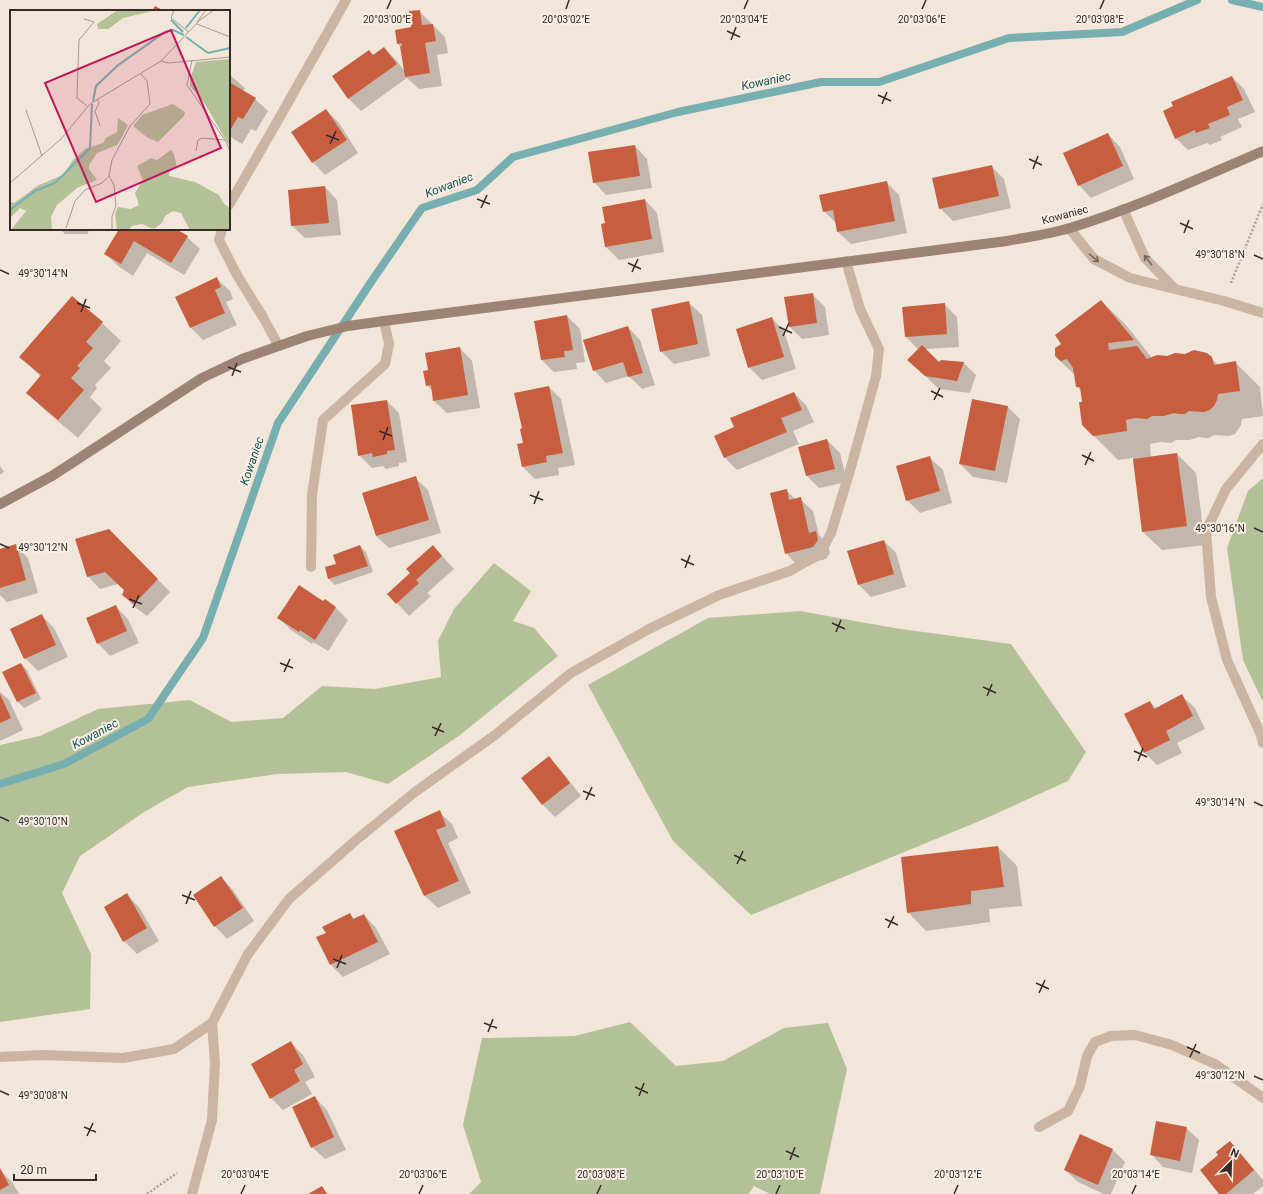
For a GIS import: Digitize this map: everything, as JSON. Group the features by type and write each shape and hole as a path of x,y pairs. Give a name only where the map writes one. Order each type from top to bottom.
{"street":[{"path":"230,203 346,0"},
{"name":"Kowaniec","path":"0,504 52,476 202,378 242,359 307,336 348,326 384,321 1007,241 1069,228 1177,188 1263,151"},
{"path":"1123,209 1145,258 1174,288"},
{"path":"1069,228 1094,259 1130,278 1224,301 1263,313"},
{"path":"222,230 219,240 237,275 263,317 278,345"},
{"path":"0,1057 43,1055 123,1058 174,1049 212,1023 248,954 288,899 414,792 494,735 570,673 649,629 719,595 790,571 820,554 831,534 851,467 876,376 879,349 860,309 846,261"},
{"path":"311,567 312,495 323,420 385,364 389,344 384,321"},
{"path":"1263,444 1226,489 1206,531 1211,597 1227,660 1261,735 1263,743"},
{"path":"192,1194 212,1120 215,1062 212,1023"},
{"path":"1038,1127 1068,1112 1080,1086 1087,1056 1095,1042 1112,1036 1135,1035 1172,1045 1215,1064 1263,1098"}],"path":[{"path":"1229,287 1263,204"},
{"path":"147,1194 203,1154"}],"green space":[{"path":"1263,478 1263,702 1243,660 1227,548 1248,491"},
{"path":"494,563 531,591 513,621 534,628 558,656 460,735 388,784 346,772 277,774 188,787 144,812 80,856 62,893 91,954 90,1009 0,1022 0,745 40,736 98,709 190,700 231,722 283,718 322,686 375,689 441,677 438,641 454,609"},
{"path":"800,611 894,628 1011,644 1086,752 1068,781 982,820 751,915 673,841 588,685 708,618"},
{"path":"630,1022 676,1066 723,1061 784,1028 828,1023 847,1069 820,1194 770,1194 754,1186 749,1194 469,1194 481,1182 463,1125 482,1038 575,1036"}],"building":[{"path":"155,6 162,10 153,10"},
{"path":"420,10 422,25 433,24 436,41 425,43 430,73 405,77 400,46 402,46 402,43 397,44 395,30 411,27 409,11"},
{"path":"384,47 397,64 348,99 332,76 369,50 373,55"},
{"path":"1232,76 1243,100 1227,107 1230,115 1208,124 1210,128 1196,133 1195,130 1175,139 1163,111 1173,106 1171,102"},
{"path":"230,83 256,98 243,119 238,117 230,130"},
{"path":"326,109 347,140 312,163 291,132"},
{"path":"1108,133 1123,166 1078,186 1063,153"},
{"path":"635,145 640,176 593,183 588,152"},
{"path":"992,165 999,196 939,209 932,178"},
{"path":"887,181 895,221 837,232 833,210 823,212 819,195"},
{"path":"325,186 329,223 291,226 288,190"},
{"path":"645,199 652,239 605,247 601,224 605,223 602,207"},
{"path":"118,230 178,230 188,236 171,263 134,241 121,264 104,254"},
{"path":"217,277 221,287 215,290 225,313 190,328 175,297"},
{"path":"813,293 817,323 789,327 784,297"},
{"path":"72,296 103,322 86,342 93,348 77,366 80,368 71,378 84,390 58,420 26,393 41,375 19,357"},
{"path":"1101,300 1134,340 1108,343 1109,350 1137,346 1147,359 1157,355 1167,356 1175,353 1185,354 1194,350 1207,353 1212,357 1214,365 1236,361 1240,391 1218,394 1214,406 1210,410 1204,412 1189,411 1185,414 1174,413 1164,416 1152,416 1147,419 1135,418 1126,420 1127,431 1093,436 1082,425 1079,402 1082,402 1080,387 1076,387 1073,368 1067,359 1061,361 1055,356 1055,348 1061,344 1055,335"},
{"path":"689,301 698,344 660,352 651,309"},
{"path":"945,303 947,334 905,337 902,307"},
{"path":"567,315 573,350 564,351 565,357 541,360 534,321"},
{"path":"772,317 784,357 748,368 736,329"},
{"path":"628,326 643,373 628,377 623,362 593,371 583,340"},
{"path":"922,345 939,362 941,360 964,362 957,381 925,376 907,360"},
{"path":"460,347 468,395 433,401 431,385 426,386 423,371 428,370 425,353"},
{"path":"549,386 563,453 546,456 547,462 522,467 517,444 523,443 520,429 522,428 514,393"},
{"path":"794,392 802,410 781,418 787,432 724,458 714,436 734,427 730,418"},
{"path":"972,399 1008,406 995,471 959,464"},
{"path":"387,400 395,450 387,451 387,454 373,457 372,453 358,456 351,405"},
{"path":"827,439 835,469 806,476 798,447"},
{"path":"1177,453 1187,526 1142,532 1133,459"},
{"path":"930,456 940,491 906,501 896,466"},
{"path":"416,476 429,520 376,536 362,493"},
{"path":"787,489 789,500 801,497 809,533 816,531 818,540 813,547 785,554 770,493"},
{"path":"109,529 158,579 134,604 122,595 124,590 105,572 87,577 75,539"},
{"path":"884,540 894,574 858,585 847,551"},
{"path":"16,544 26,580 0,588 0,549"},
{"path":"360,545 368,566 328,579 325,567 336,564 333,555"},
{"path":"433,545 442,556 416,580 419,583 396,604 387,594 410,573 406,569"},
{"path":"299,585 323,601 325,599 336,607 315,640 277,618"},
{"path":"116,605 127,631 97,644 86,618"},
{"path":"42,614 56,645 24,659 10,629"},
{"path":"21,663 36,693 17,702 2,672"},
{"path":"0,694 11,718 0,723"},
{"path":"1182,694 1193,716 1166,731 1170,740 1144,753 1124,714 1150,701 1154,709"},
{"path":"549,756 570,783 542,805 521,778"},
{"path":"440,810 446,826 436,830 459,881 424,896 394,831"},
{"path":"998,846 1004,887 971,891 971,904 907,913 901,857"},
{"path":"221,876 243,908 214,927 193,895"},
{"path":"127,893 147,928 123,942 104,907"},
{"path":"350,913 353,919 364,914 378,942 330,965 316,937 326,933 322,927"},
{"path":"291,1041 303,1064 294,1070 300,1081 270,1099 251,1064"},
{"path":"315,1096 334,1137 311,1148 292,1107"},
{"path":"1156,1121 1187,1127 1180,1161 1150,1155"},
{"path":"1080,1134 1113,1149 1098,1185 1064,1170"},
{"path":"1230,1141 1254,1170 1226,1194 1219,1194 1200,1170 1218,1155 1216,1152"},
{"path":"0,1168 9,1185 0,1190"},
{"path":"322,1186 327,1194 308,1194"}],"waterway":[{"name":"Kowaniec","path":"0,784 64,764 148,719 203,638 278,423 422,208 477,190 513,157 678,112 821,82 879,82 1009,38 1122,32 1197,0"},
{"name":"Kowaniec","path":"1232,0 1263,7"}]}
